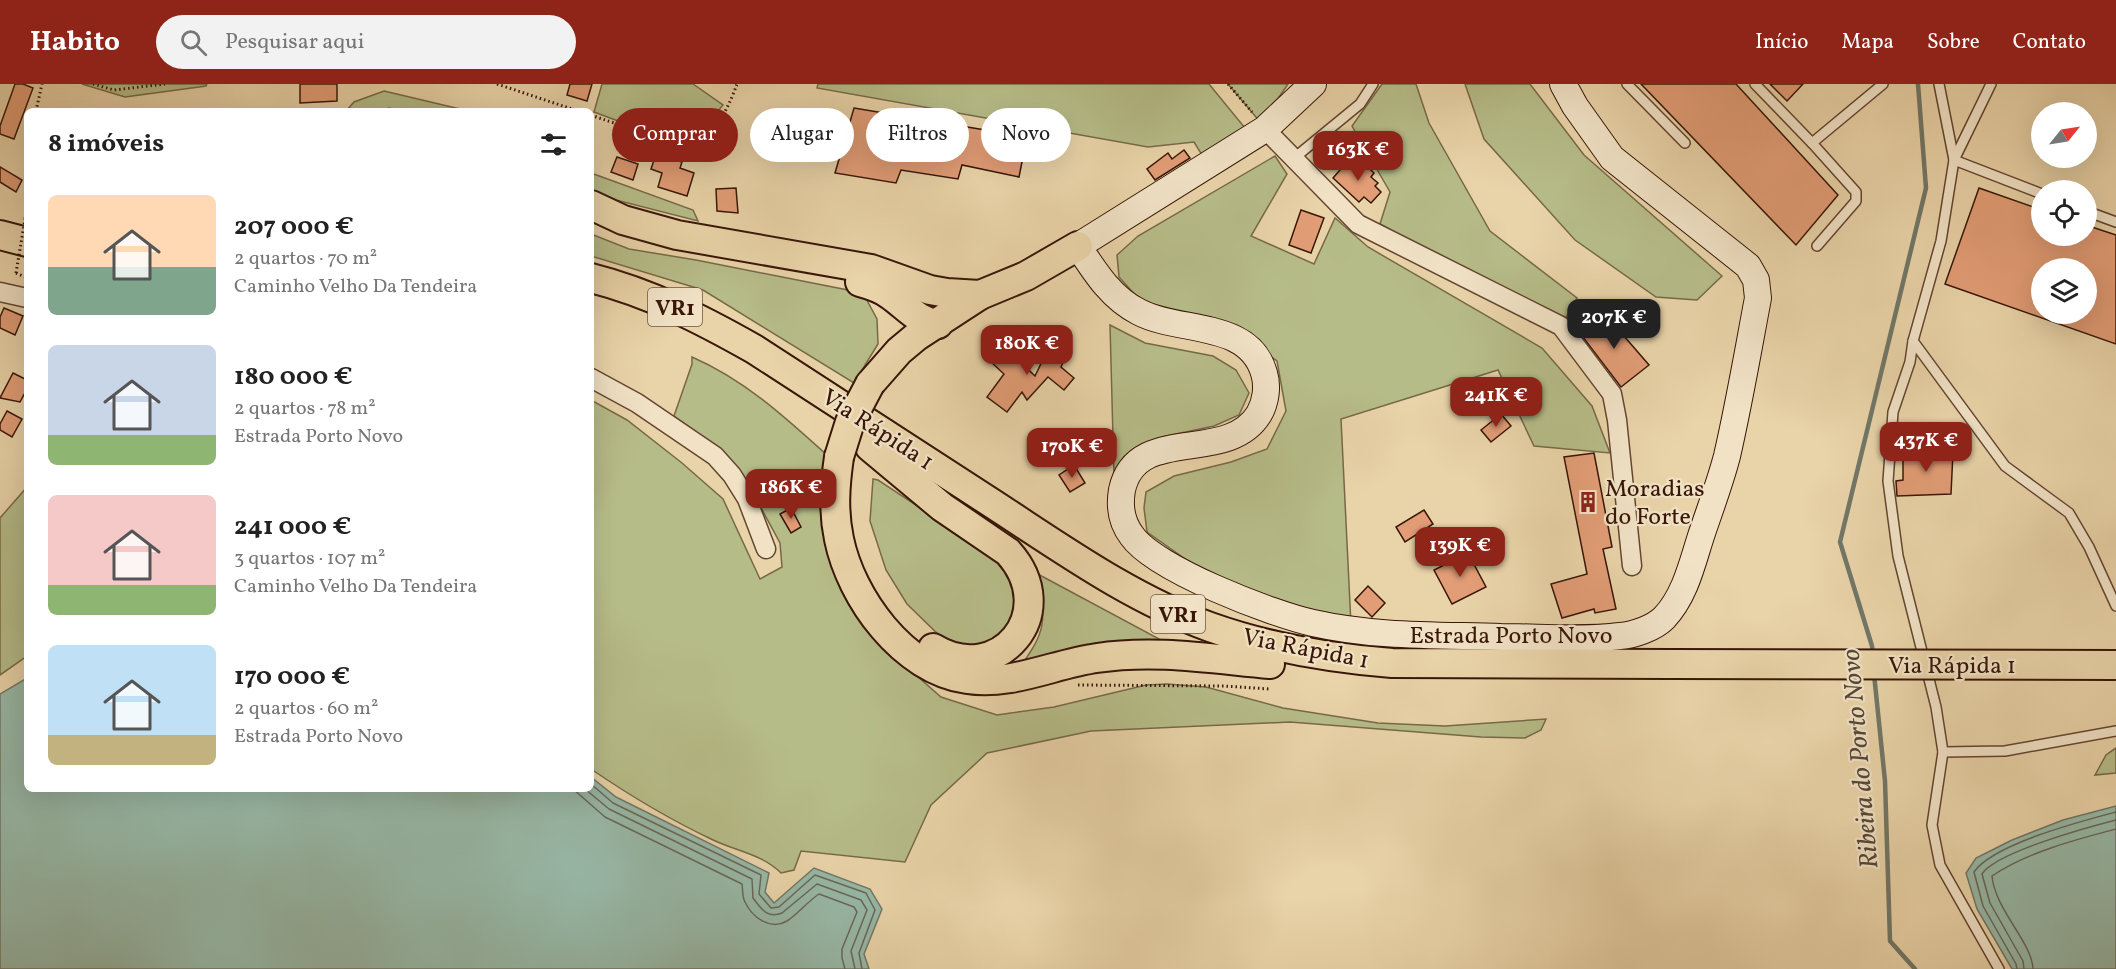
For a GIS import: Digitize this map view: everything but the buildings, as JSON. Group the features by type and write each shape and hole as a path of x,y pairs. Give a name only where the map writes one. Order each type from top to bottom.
{"highway":[{"path":"594,206 623,220 677,235 872,269 902,289 921,319 941,329"},
{"path":"594,222 618,233 729,260 850,279 879,288 980,295"},
{"path":"0,235 24,230"},
{"path":"877,389 980,295 1026,276 1078,246"},
{"path":"899,351 917,336 941,329 987,308 1026,276"},
{"name":"Via Rápida 1","path":"594,279 644,294 706,322 763,355 1099,573 1160,606 1211,627 1274,646 1392,663 1671,673 2116,684"},
{"path":"854,457 942,507 1008,552 1017,561 1027,583 1030,599 1026,623 1015,639 988,656 967,660 944,655 928,645 893,613 879,596 857,547 851,507 854,457 850,422 877,389 899,351 902,341 902,323 896,303 902,289"},
{"name":"Via Rápida 1","path":"594,299 645,315 702,341 748,367 854,457 1113,603 1269,677 1328,675 1391,681 1671,673 2116,665"},
{"path":"854,457 834,497 845,561 870,609 886,631 912,654 941,672 964,679 984,681 1097,658 1143,655 1184,656 1269,677"}],"main road":[{"path":"1078,246 1265,129 1312,84"},
{"name":"Estrada Porto Novo","path":"1078,246 1098,278 1138,311 1160,321 1228,335 1242,341 1260,363 1266,376 1264,406 1245,430 1225,440 1155,452 1139,462 1127,478 1122,493 1121,516 1126,529 1135,541 1157,558 1251,604 1312,623 1393,635 1581,638 1623,636 1653,627 1663,620 1688,578 1726,458 1758,298 1756,280 1748,266 1612,158 1575,106 1563,84"}],"street":[{"path":"1265,129 1358,224 1562,326 1612,394 1617,420 1632,566"},
{"path":"0,292 24,297"},
{"path":"594,380 637,403 715,456 732,475 747,499 766,549"}],"lane":[{"path":"1293,159 1360,104 1373,84"},
{"path":"1627,84 1685,143"},
{"path":"1755,84 1856,192 1856,201 1817,246"},
{"path":"1812,143 1883,84"},
{"path":"1939,84 1954,160"},
{"path":"1991,84 1954,160 1941,241 1913,341 1910,363 1893,412 1888,481 1898,556 1936,707 1943,752 1932,825 1940,865 1999,969"},
{"path":"1954,160 2031,190"},
{"path":"2097,215 2116,222"},
{"path":"1913,341 2005,466 2069,513 2089,547 2116,606"},
{"path":"1943,752 2005,752 2116,731"}],"path":[{"path":"37,108 42,84"},
{"path":"93,84 114,90 165,84"},
{"path":"497,84 569,108"},
{"path":"594,117 642,132 674,136 704,135 714,127 731,100 737,84"},
{"path":"1228,84 1265,129"},
{"path":"24,236 14,263 24,275"},
{"path":"1074,685 1224,686 1269,677"}],"green space":[{"path":"82,84 207,84 206,86 125,97"},
{"path":"602,84 693,84 723,105 721,108 612,108 612,119 594,112"},
{"path":"818,84 1209,84 1245,128 1202,155 1194,142 1148,147 1071,133 1071,108 981,108 981,117 969,115 969,108 929,108 817,88"},
{"path":"1228,84 1288,84 1261,123"},
{"path":"1382,84 1416,84 1429,123 1490,231 1577,298 1563,323 1471,277 1380,224 1390,192 1352,126"},
{"path":"1465,84 1530,84 1584,155 1722,276 1697,300 1656,297 1575,240 1484,139"},
{"path":"384,91 456,108 349,108 354,102"},
{"path":"1275,156 1287,174 1251,236 1314,264 1335,218 1368,247 1542,348 1592,406 1610,453 1534,446 1498,370 1341,419 1351,625 1310,616 1201,570 1147,532 1144,508 1146,492 1174,476 1231,462 1267,449 1286,411 1277,361 1232,328 1168,316 1138,298 1119,277 1117,255 1138,236"},
{"path":"594,174 693,210 698,221 616,200 594,191"},
{"path":"594,235 629,249 863,293 877,319 878,344 854,383 703,290 594,257"},
{"path":"1110,325 1145,343 1213,356 1236,370 1249,393 1239,415 1214,426 1162,437 1114,475"},
{"path":"692,357 747,388 828,456 826,468 892,654 941,697 997,715 1054,707 1146,685 1167,684 1206,687 1283,708 1378,723 1445,726 1546,719 1541,730 1525,738 1481,737 1290,722 1091,731 987,753 931,805 905,862 801,851 794,870 781,873 757,857 711,839 665,815 594,771 594,402 627,420 723,499 760,579 782,567 780,543 753,493 725,453 674,416 692,364"},
{"path":"873,479 878,480 996,558 1013,577 1015,604 1007,632 988,650 946,642 907,604 886,570 870,521"},
{"path":"24,490 24,658 0,675 0,518"},
{"path":"1034,572 1176,648 1017,671 1034,645 1042,624 1043,614"},
{"path":"2116,748 2116,773 2095,775 2106,755"}],"water":[{"path":"24,680 24,792 594,792 594,779 616,797 769,873 765,892 774,903 814,868 870,889 882,909 864,954 869,969 0,969 0,694"},
{"path":"2116,806 2116,969 2012,969 1977,909 1966,873 1976,858 2012,840 2063,820"}],"waterway":[{"name":"Ribeira do Porto Novo","path":"1873,654 1840,542 1926,188 1918,84"},
{"name":"Ribeira do Porto Novo","path":"1874,674 1885,781 1890,941 1915,969"}],"place":[{"name":"Moradias do Forte","path":"1588,502"}]}
